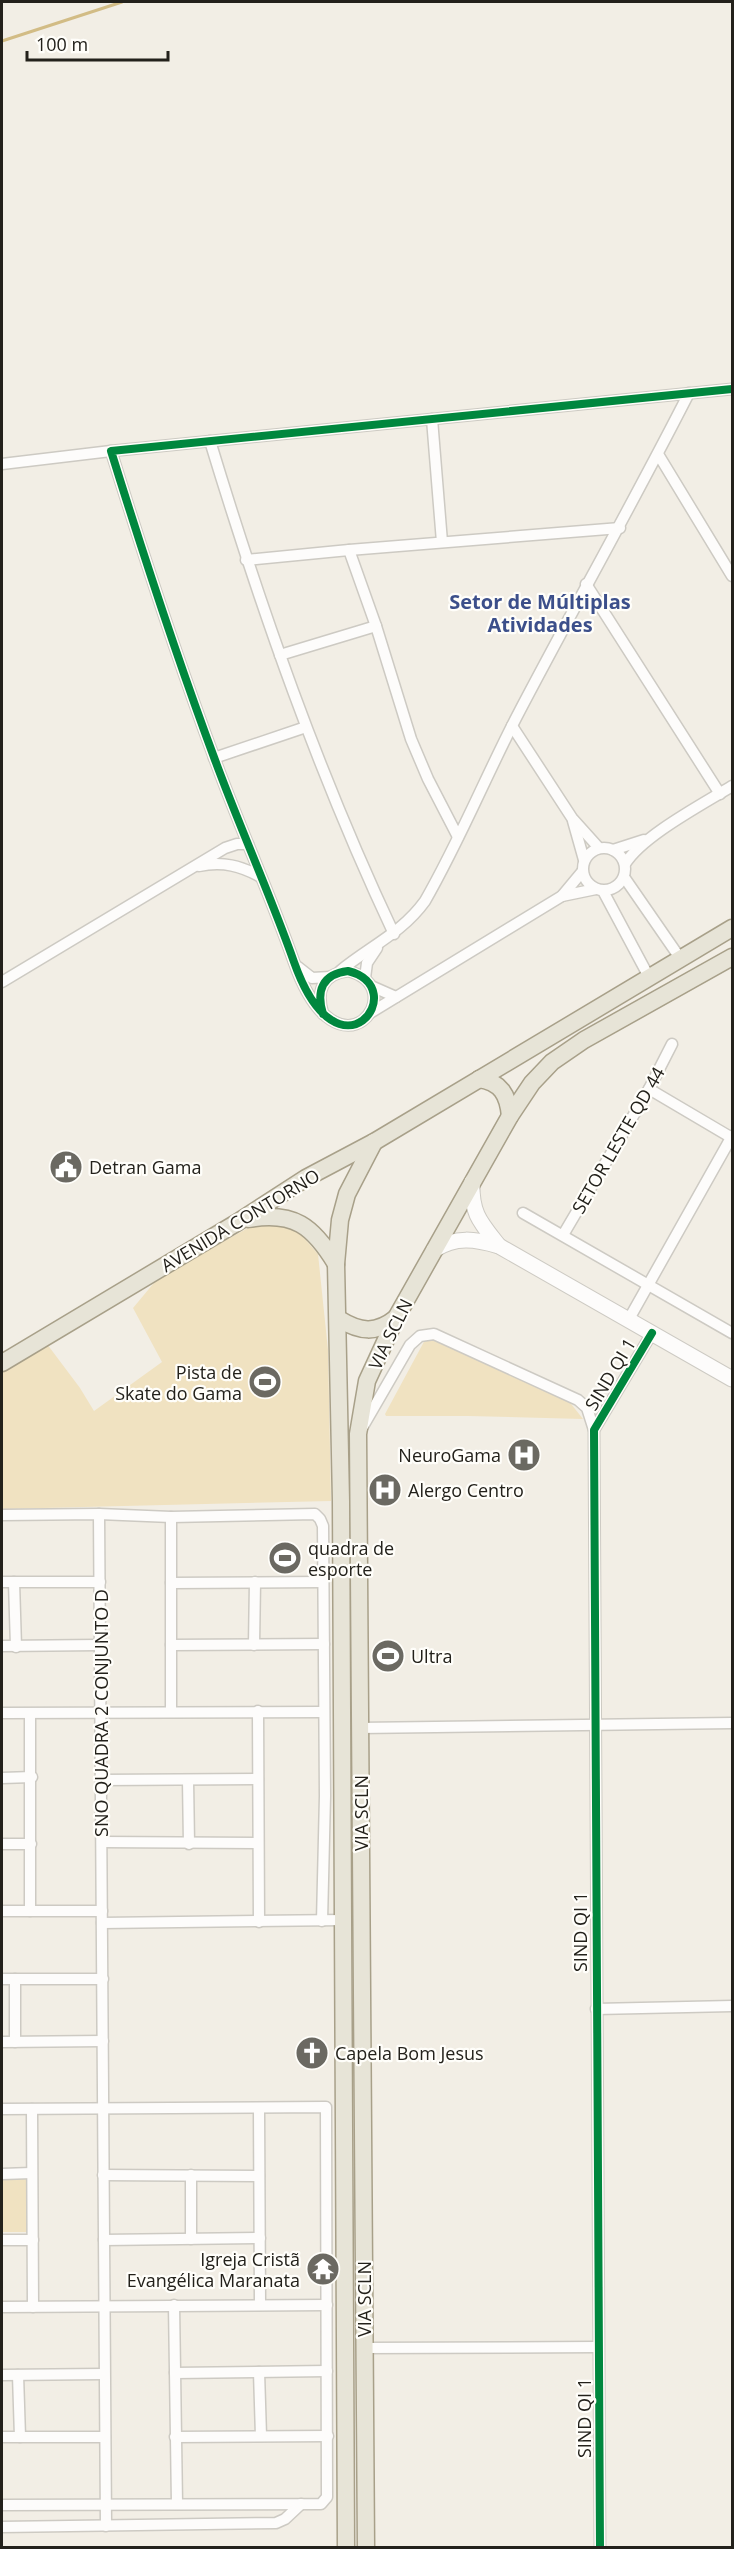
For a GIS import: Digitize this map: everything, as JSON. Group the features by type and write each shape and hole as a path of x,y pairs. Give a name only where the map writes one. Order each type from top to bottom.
{"main road":[{"name":"AVENIDA CONTORNO","path":"2,1363 242,1220 306,1178 374,1142 732,928"},
{"name":"VIA SCLN","path":"365,2539 358,1434 367,1381 396,1318 510,1116 532,1083 568,1050 732,957"},
{"path":"479,1079 498,1085 504,1091 510,1116"},
{"name":"VIA SCLN","path":"346,2539 341,1501 339,1319 336,1264 340,1220 345,1200 374,1142"},
{"path":"472,1182 471,1198 476,1216 499,1246"},
{"path":"242,1220 273,1216 297,1221 319,1238 336,1264"},
{"path":"434,1250 446,1243 467,1239 499,1246 732,1379"},
{"path":"339,1319 356,1328 373,1331 396,1318"},
{"path":"340,1473 351,1477 358,1475"},
{"path":"341,1501 350,1495 358,1499"},
{"path":"344,2038 355,2041 362,2038"},
{"path":"344,2059 353,2056 362,2060"},
{"path":"346,2539 356,2535 365,2539"}],"street":[{"path":"2,464 732,389"},
{"path":"323,1014 319,1001 321,988 334,975 394,934 425,901 512,726 586,584 620,528 689,393"},
{"path":"432,419 442,542"},
{"path":"210,441 246,560 306,728 394,934"},
{"path":"111,451 137,535 214,758 308,995 323,1014 336,1024 344,1026 363,1021 370,1013 562,896 582,872 584,860 572,818"},
{"path":"658,454 732,576"},
{"path":"246,560 620,528"},
{"path":"349,550 419,761 458,837"},
{"path":"586,584 720,794"},
{"path":"280,655 376,626"},
{"path":"512,726 572,818 600,848"},
{"path":"214,758 306,728"},
{"path":"680,958 624,877 625,864 631,855 656,835 732,786"},
{"path":"584,860 593,850 600,848 613,850 656,835"},
{"path":"2,982 231,845 248,844"},
{"path":"613,850 621,856 625,864"},
{"path":"193,867 229,864 261,877"},
{"path":"582,872 587,883 600,890 650,977"},
{"path":"562,896 612,889 624,877"},
{"path":"370,1013 374,995 368,982 367,963 378,945"},
{"path":"294,962 312,978 348,971 396,997"},
{"name":"SETOR LESTE QD 44","path":"563,1235 649,1089 672,1044"},
{"path":"629,1319 732,1137 649,1089"},
{"path":"523,1213 732,1333"},
{"name":"SIND QI 1","path":"600,2547 594,1430 652,1333"},
{"path":"358,1434 373,1412 410,1345 420,1336 434,1334 578,1400 587,1408 594,1430"},
{"path":"2,1515 99,1514 171,1517 315,1514 321,1518 323,1526 326,1796 322,1921"},
{"name":"SNO QUADRA 2 CONJUNTO D","path":"99,1514 106,2526"},
{"path":"171,1517 171,1711"},
{"path":"2,1582 100,1582"},
{"path":"14,1582 16,1647"},
{"path":"254,1644 255,1582"},
{"path":"171,1583 322,1582"},
{"path":"171,1644 324,1644"},
{"path":"2,1647 99,1645"},
{"path":"258,1711 259,1922"},
{"path":"2,1713 324,1712"},
{"path":"30,1714 32,1776 30,1911"},
{"path":"360,1728 732,1723"},
{"path":"2,1778 32,1776"},
{"path":"100,1780 258,1779"},
{"path":"188,1780 189,1844"},
{"path":"102,1842 258,1843"},
{"path":"2,1844 31,1844"},
{"path":"2,1911 259,1922 344,1920"},
{"path":"2,1978 103,1979"},
{"path":"15,1978 15,2042"},
{"path":"596,2010 732,2006"},
{"path":"2,2042 103,2041"},
{"path":"2,2109 326,2108 328,2436 327,2497 321,2504 2,2505"},
{"path":"32,2109 33,2307"},
{"path":"259,2109 260,2305"},
{"path":"2,2174 31,2173"},
{"path":"103,2175 259,2176"},
{"path":"191,2175 191,2239"},
{"path":"104,2240 260,2238"},
{"path":"2,2240 33,2240"},
{"path":"2,2307 327,2305"},
{"path":"174,2306 177,2504"},
{"path":"364,2349 598,2347"},
{"path":"175,2373 327,2371"},
{"path":"259,2372 261,2436"},
{"path":"2,2375 104,2374"},
{"path":"18,2375 20,2437"},
{"path":"2,2436 105,2437"},
{"path":"175,2437 328,2436"},
{"path":"2,2527 276,2523 285,2519 301,2504"}],"shaded area":[{"path":"257,1223 291,1223 318,1254 328,1350 331,1501 2,1509 2,1371 47,1344 94,1411 162,1362 133,1308 158,1278"},
{"path":"426,1338 491,1362 568,1400 583,1419 386,1416 385,1414"},
{"path":"28,2175 30,2232 2,2232 2,2176"}],"waterway":[{"path":"2,41 122,2"}],"cycle path":[{"path":"323,1014 321,1006 320,998 323,985 339,973 348,971 366,980 374,994 372,1009 363,1020 348,1025 331,1020 312,1000 294,962 201,722 111,451 732,389"},
{"path":"600,2548 594,1430 652,1333"}],"place":[{"name":"Detran Gama","path":"66,1167"},
{"name":"Pista de Skate do Gama","path":"265,1382"},
{"name":"NeuroGama","path":"524,1455"},
{"name":"Alergo Centro","path":"385,1490"},
{"name":"quadra de esporte","path":"285,1558"},
{"name":"Ultra","path":"388,1656"},
{"name":"Capela Bom Jesus","path":"312,2053"},
{"name":"Igreja Cristã Evangélica Maranata","path":"323,2269"}],"district":[{"name":"Setor de Múltiplas Atividades","path":"540,612"}]}
